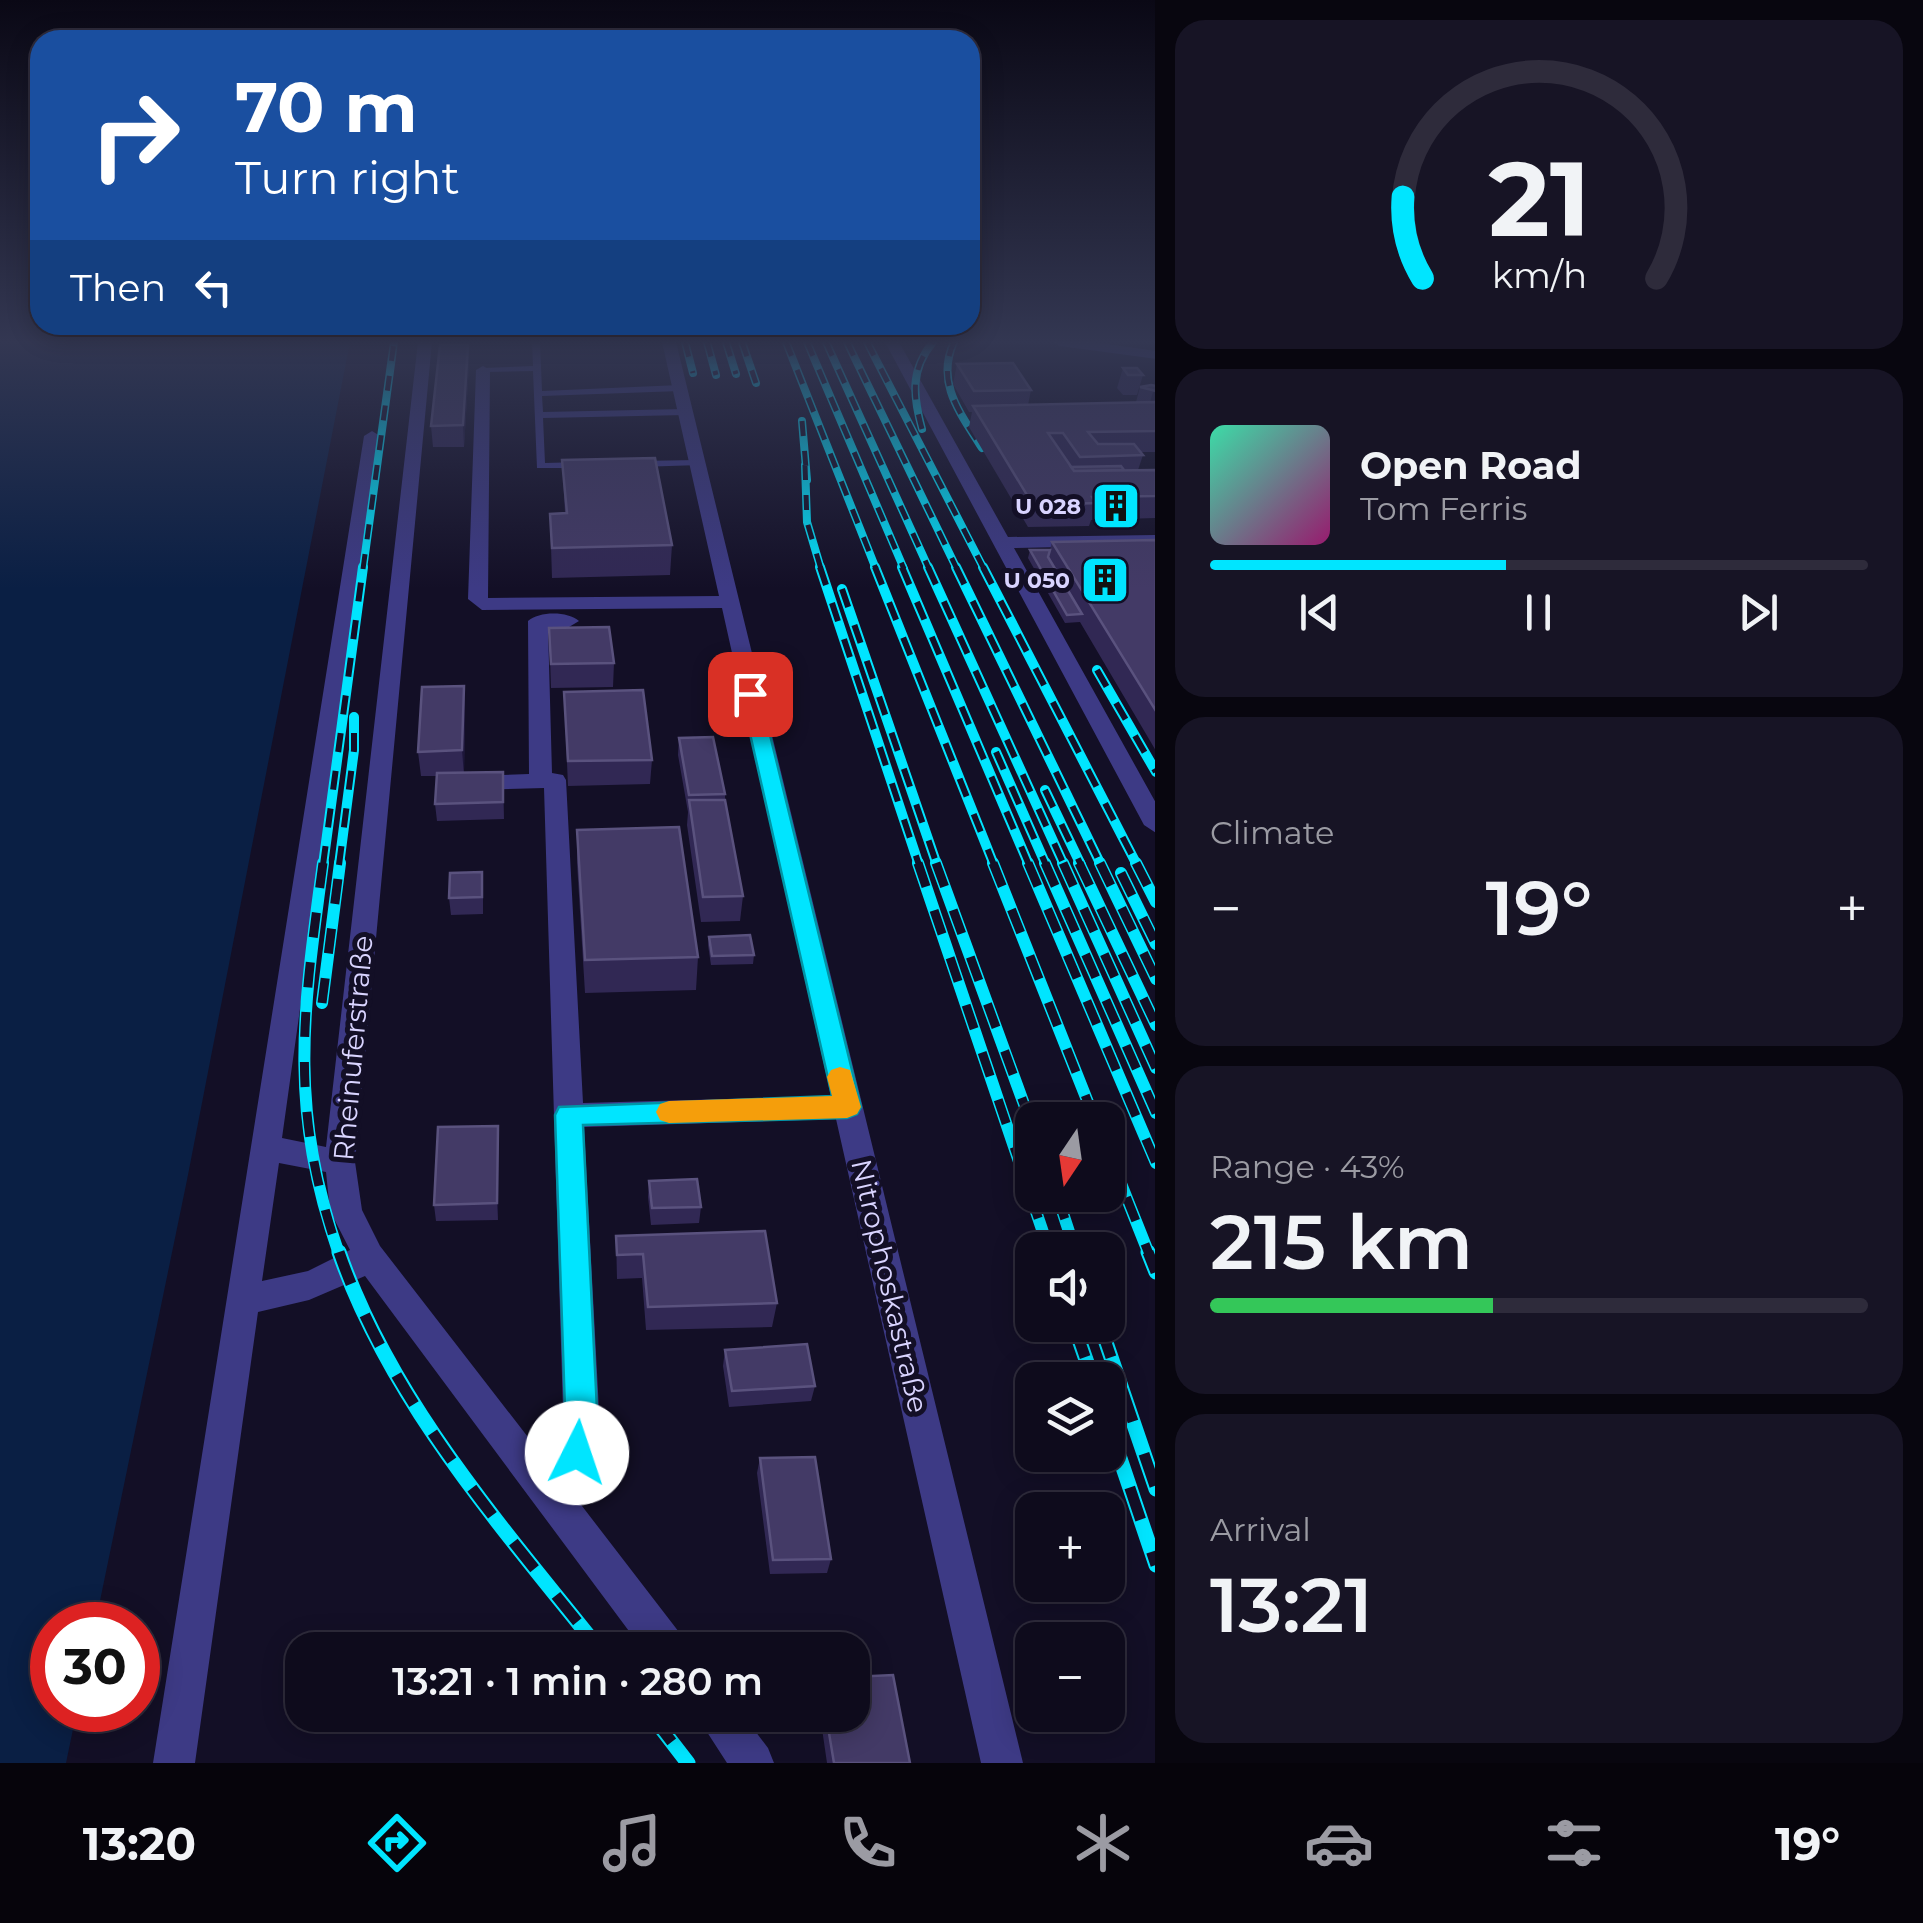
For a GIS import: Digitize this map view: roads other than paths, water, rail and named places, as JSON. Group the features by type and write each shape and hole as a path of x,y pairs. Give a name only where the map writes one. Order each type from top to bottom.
{"street":[{"name":"Rheinuferstraße","path":"416,424 340,1162 346,1210 369,1256 655,1632"},
{"path":"482,424 478,599 482,604 538,614 731,610"},
{"name":"Nitrophoskastraße","path":"688,424 1002,1763"},
{"path":"945,424 1002,544 1155,823"},
{"path":"174,1763 372,436"},
{"path":"1002,544 1155,540"},
{"path":"538,614 541,780"},
{"path":"436,784 554,780 581,1410 577,1453 550,1492"},
{"path":"569,1115 847,1107"},
{"path":"263,1147 340,1162"},
{"path":"243,1298 283,1296 332,1277 369,1256"},
{"path":"730,1732 753,1763"}],"lane":[{"path":"538,424 540,466 599,465"},
{"path":"618,464 697,463"}],"water":[{"path":"0,424 334,424 187,1180 100,1602 30,1602 30,1732 72,1732 66,1763 0,1763"}],"railway":[{"path":"363,569 383,424"},
{"path":"802,424 807,480"},
{"path":"819,424 876,569"},
{"path":"842,424 904,569"},
{"path":"863,424 929,569"},
{"path":"887,424 957,569"},
{"path":"909,424 984,569"},
{"path":"921,424 922,429"},
{"path":"968,424 982,448"},
{"path":"805,465 807,522 821,569"},
{"path":"323,865 363,567"},
{"path":"820,567 919,865"},
{"path":"875,567 994,865"},
{"path":"902,567 1029,865"},
{"path":"928,567 1064,865"},
{"path":"956,567 1101,865"},
{"path":"983,567 1137,865"},
{"path":"842,589 937,865"},
{"path":"1097,670 1155,770"},
{"path":"339,865 354,750 354,717"},
{"path":"996,752 1046,865"},
{"path":"1045,790 1081,865"},
{"path":"323,863 310,966 304,1059 312,1152 339,1254"},
{"path":"322,1003 340,863"},
{"path":"918,863 1043,1232"},
{"path":"936,863 1023,1102"},
{"path":"993,863 1088,1102"},
{"path":"1028,863 1155,1161"},
{"path":"1045,863 1155,1111"},
{"path":"1063,863 1155,1066"},
{"path":"1079,863 1155,1023"},
{"path":"1100,863 1155,977"},
{"path":"1136,863 1155,900"},
{"path":"1121,873 1155,942"},
{"path":"1125,1194 1149,1254"},
{"path":"1063,1212 1069,1232"},
{"path":"339,1252 361,1307 419,1411 488,1510 586,1632"},
{"path":"1148,1252 1155,1270"},
{"path":"1080,1342 1087,1362"},
{"path":"1106,1342 1155,1486"},
{"path":"1125,1472 1155,1562"},
{"path":"664,1732 688,1763"}],"place":[{"name":"U 028","path":"1116,506"},
{"name":"U 050","path":"1105,580"}]}
